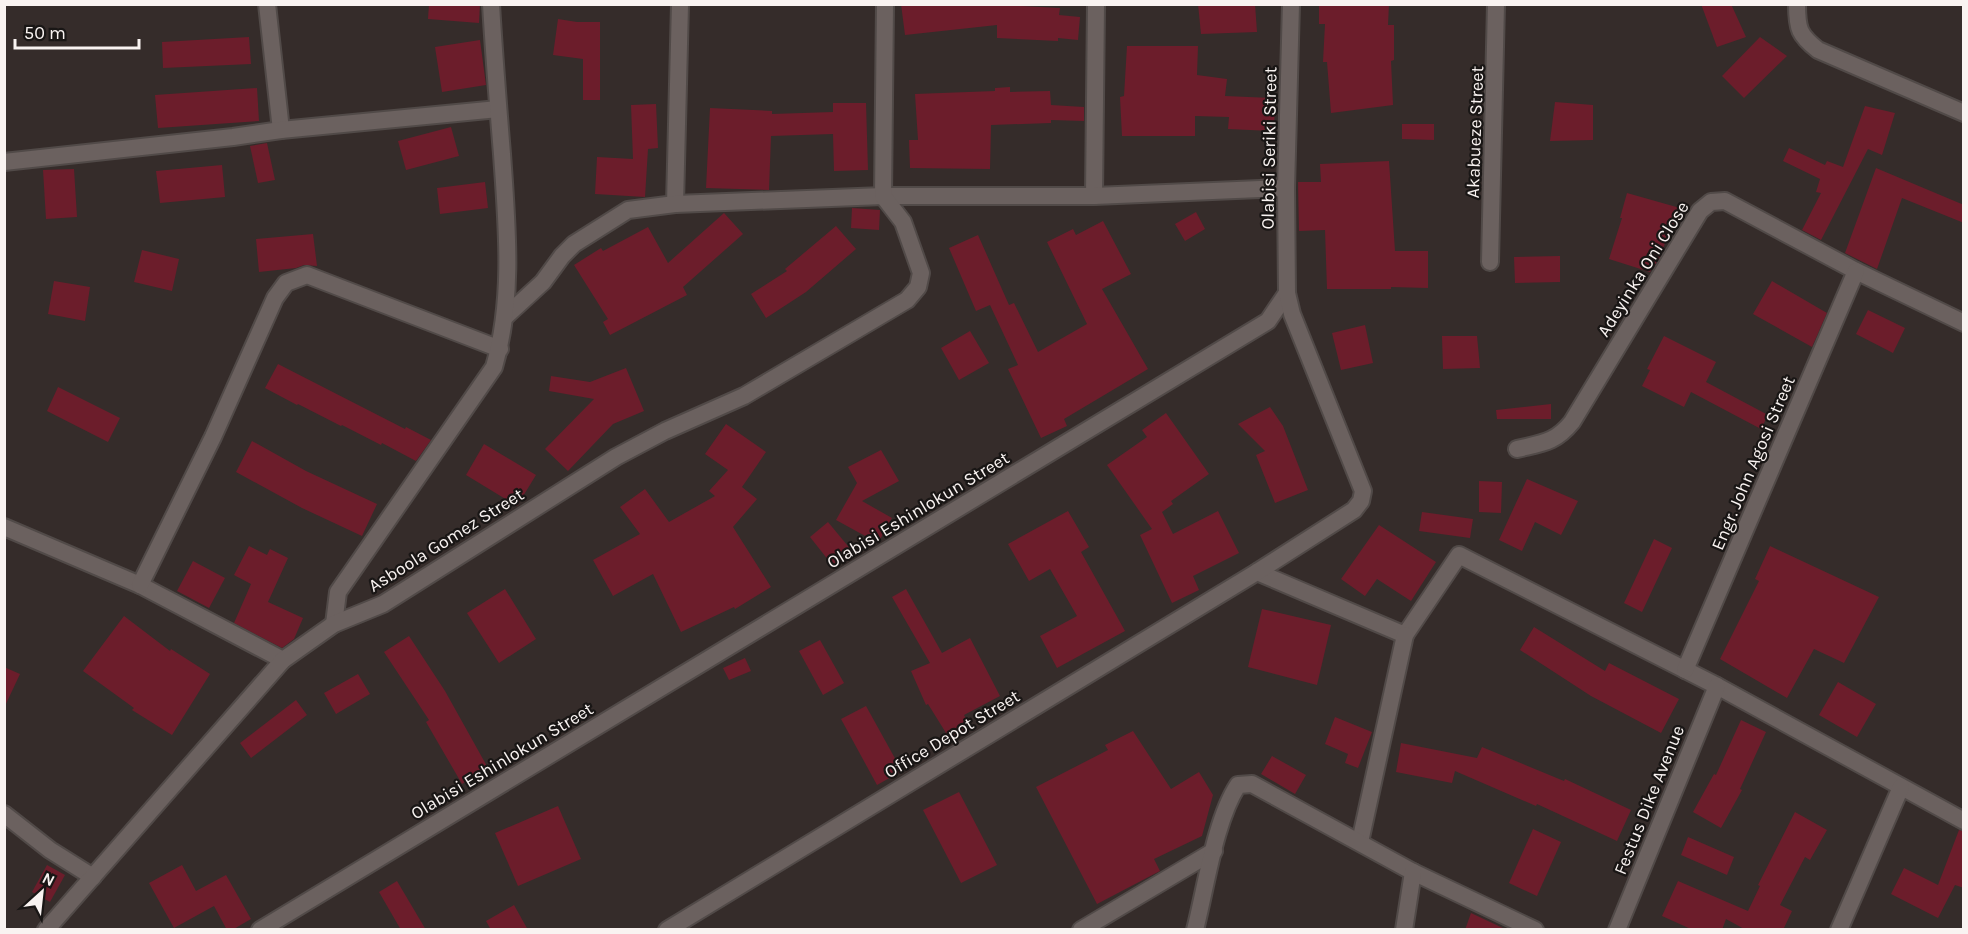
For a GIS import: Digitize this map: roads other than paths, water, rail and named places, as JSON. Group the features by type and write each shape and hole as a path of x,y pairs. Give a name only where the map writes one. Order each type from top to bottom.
{"street":[{"path":"267,4 281,130"},
{"path":"334,624 338,592 494,367 500,349 506,316 507,220 490,4"},
{"path":"675,204 680,4"},
{"path":"883,196 885,4"},
{"path":"1094,196 1096,4"},
{"name":"Olabisi Seriki Street","path":"1287,293 1286,189 1292,4"},
{"name":"Akabueze Street","path":"1490,262 1496,4"},
{"path":"1797,4 1797,19 1802,38 1818,50 1964,113"},
{"path":"4,162 281,130 498,109"},
{"path":"506,316 543,282 574,244 627,210 675,204 883,196 1094,196 1286,189"},
{"name":"Asboola Gomez Street","path":"46,930 283,660 334,624 383,604 616,457 666,431 744,396 907,300 918,287 921,273 903,222 883,196"},
{"name":"Adeyinka Oni Close","path":"1517,449 1552,440 1562,434 1572,422 1700,211 1711,202 1725,201 1856,270 1964,323"},
{"name":"Engr. John Agosi Street","path":"1686,670 1856,270"},
{"path":"140,585 213,437 275,298 286,283 307,275 500,349"},
{"path":"1257,572 1354,510 1361,501 1363,491 1292,314 1287,293"},
{"name":"Olabisi Eshinlokun Street","path":"260,930 1268,321 1287,293"},
{"path":"4,527 140,585 283,660"},
{"path":"1360,842 1405,635 1459,555 1718,686 1964,821"},
{"path":"1257,572 1405,635"},
{"name":"Office Depot Street","path":"667,930 1257,572"},
{"name":"Festus Dike Avenue","path":"1617,930 1718,686"},
{"path":"1195,930 1228,799 1238,785 1245,784 1252,784 1413,872 1535,930"},
{"path":"1839,930 1901,787"},
{"path":"4,814 50,850 93,877"},
{"path":"1081,930 1214,851"},
{"path":"1404,930 1413,872"}]}
